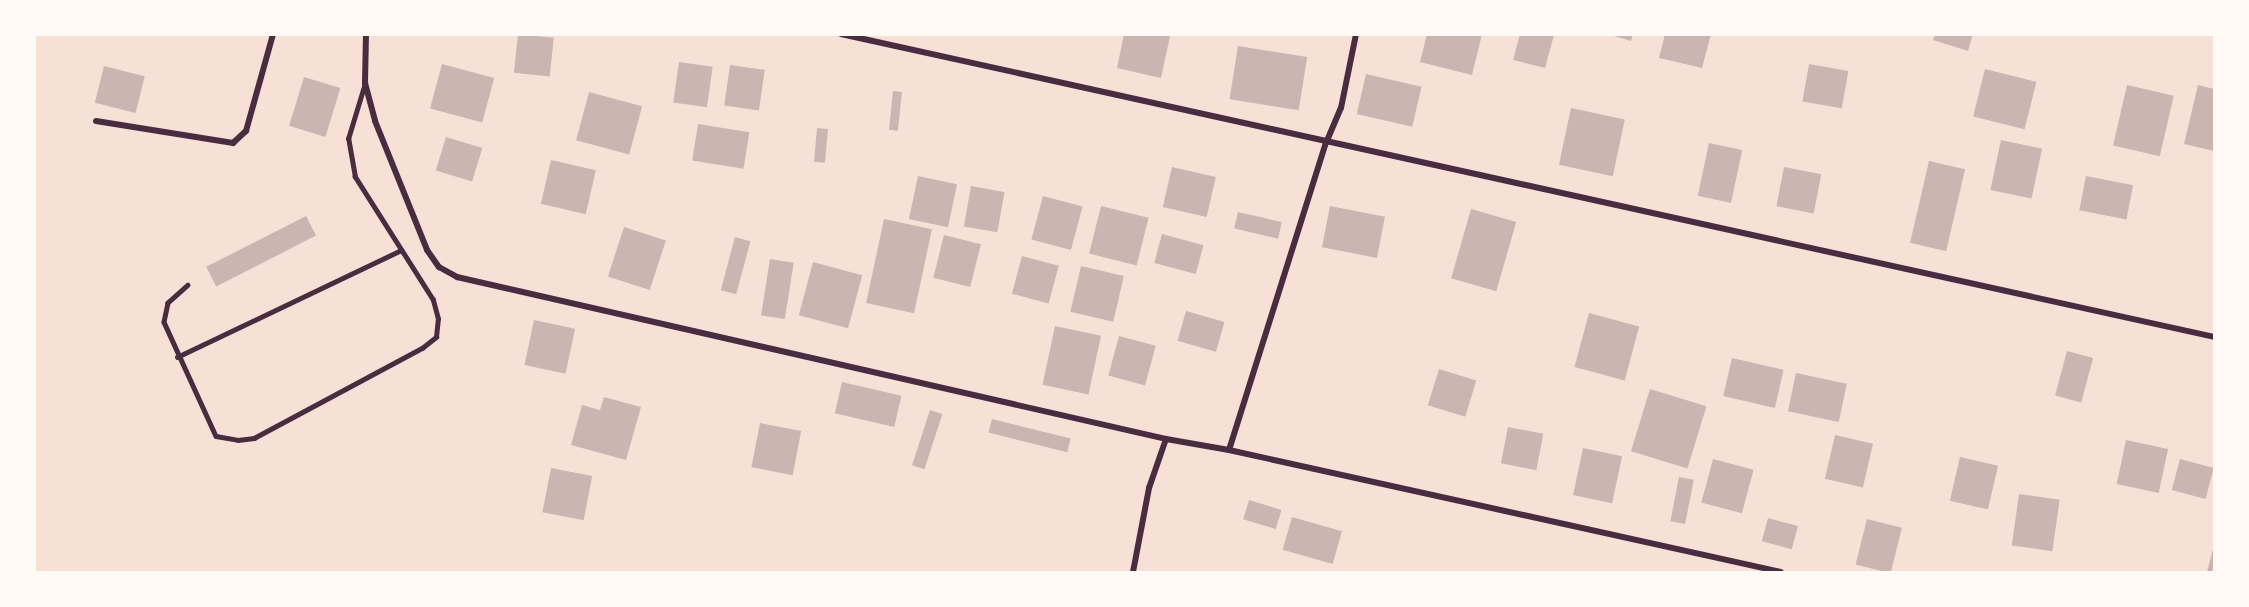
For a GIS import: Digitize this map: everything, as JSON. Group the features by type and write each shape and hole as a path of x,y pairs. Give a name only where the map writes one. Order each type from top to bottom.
{"street":[{"path":"96,121 233,143 246,131 273,34"},
{"path":"366,34 365,83 375,122 427,250 440,267 457,277 1166,439 1229,450 1781,573"},
{"path":"841,34 1326,143 2214,337"},
{"path":"1229,450 1326,143 1341,108 1356,34"},
{"path":"1133,573 1149,488 1166,439"}],"lane":[{"path":"189,285 168,303 164,322 177,357 216,436 238,440 254,438 422,348 436,337 438,318 433,300 355,177 348,139 365,83"},
{"path":"177,357 401,250"}],"building":[{"path":"518,34 554,38 550,77 514,73"},
{"path":"1124,34 1170,36 1161,78 1117,68"},
{"path":"1427,34 1482,34 1472,75 1420,62"},
{"path":"1520,34 1554,35 1545,68 1513,60"},
{"path":"1607,34 1633,34 1631,41"},
{"path":"1665,34 1711,34 1702,68 1659,58"},
{"path":"1935,34 1973,34 1968,51 1933,40"},
{"path":"1238,46 1307,57 1299,110 1230,99"},
{"path":"679,62 713,67 707,107 673,103"},
{"path":"442,64 494,78 482,122 430,108"},
{"path":"1809,64 1848,71 1842,108 1802,101"},
{"path":"730,65 765,70 759,110 724,106"},
{"path":"104,66 145,76 136,113 95,103"},
{"path":"1985,69 2036,82 2025,129 1973,117"},
{"path":"1366,74 1422,87 1412,127 1357,114"},
{"path":"304,77 340,88 325,137 289,126"},
{"path":"2127,85 2174,96 2160,156 2113,145"},
{"path":"2198,85 2214,89 2214,151 2184,144"},
{"path":"893,91 902,92 898,131 889,130"},
{"path":"589,92 642,106 629,155 576,140"},
{"path":"1571,108 1625,119 1613,176 1559,165"},
{"path":"698,124 749,132 744,169 692,161"},
{"path":"817,128 828,129 825,163 814,162"},
{"path":"446,137 482,148 472,182 436,170"},
{"path":"2001,140 2042,149 2031,199 1990,190"},
{"path":"1709,143 1742,150 1731,203 1698,196"},
{"path":"551,160 596,170 586,214 541,204"},
{"path":"1929,161 1965,169 1946,251 1910,243"},
{"path":"1172,167 1216,177 1207,217 1163,207"},
{"path":"1784,167 1821,174 1814,214 1776,206"},
{"path":"918,176 957,184 948,227 909,219"},
{"path":"2086,176 2133,185 2126,220 2079,210"},
{"path":"971,186 1004,192 997,232 964,226"},
{"path":"1043,196 1083,207 1071,250 1031,239"},
{"path":"1101,206 1149,218 1137,265 1089,254"},
{"path":"1330,206 1385,217 1377,258 1322,247"},
{"path":"1471,209 1516,222 1496,291 1451,278"},
{"path":"1238,212 1282,222 1278,239 1234,229"},
{"path":"306,216 316,236 216,286 206,267"},
{"path":"884,219 932,229 914,313 866,303"},
{"path":"624,227 666,241 650,290 608,276"},
{"path":"1162,234 1204,245 1196,274 1154,263"},
{"path":"944,235 981,244 970,287 933,278"},
{"path":"735,237 750,241 736,294 721,290"},
{"path":"1022,256 1059,266 1049,304 1012,294"},
{"path":"770,259 794,263 785,319 761,315"},
{"path":"813,262 862,275 848,328 799,315"},
{"path":"1081,266 1124,276 1113,322 1070,312"},
{"path":"1186,311 1224,322 1216,352 1177,341"},
{"path":"1589,313 1639,326 1625,381 1575,367"},
{"path":"534,320 575,329 566,374 524,365"},
{"path":"1055,326 1101,336 1088,394 1043,385"},
{"path":"1119,336 1156,346 1145,385 1108,376"},
{"path":"2067,351 2093,358 2081,402 2055,395"},
{"path":"1732,358 1784,370 1775,408 1723,396"},
{"path":"1439,369 1476,380 1465,417 1428,405"},
{"path":"1796,373 1847,384 1839,422 1788,411"},
{"path":"842,382 901,396 894,427 835,413"},
{"path":"1650,389 1706,406 1687,468 1631,451"},
{"path":"604,397 641,407 626,460 571,445 582,405 600,410"},
{"path":"930,410 942,414 924,469 912,465"},
{"path":"992,419 1071,439 1067,452 989,433"},
{"path":"760,423 801,431 793,475 751,467"},
{"path":"1508,427 1543,434 1536,470 1501,463"},
{"path":"1835,435 1873,444 1863,488 1825,479"},
{"path":"2126,440 2168,449 2159,493 2117,484"},
{"path":"1583,448 1622,456 1612,503 1573,495"},
{"path":"1960,457 1998,466 1988,510 1950,501"},
{"path":"1713,459 1754,470 1742,513 1701,502"},
{"path":"2180,459 2214,468 2206,499 2172,490"},
{"path":"551,468 592,476 584,520 542,512"},
{"path":"1679,477 1694,480 1685,524 1670,521"},
{"path":"2019,494 2060,500 2052,551 2012,545"},
{"path":"1249,500 1282,510 1276,529 1243,519"},
{"path":"1292,517 1342,531 1333,564 1283,550"},
{"path":"1768,518 1798,526 1792,549 1762,541"},
{"path":"1867,519 1902,528 1891,572 1856,565"},
{"path":"2214,545 2214,572 2207,572"}]}
